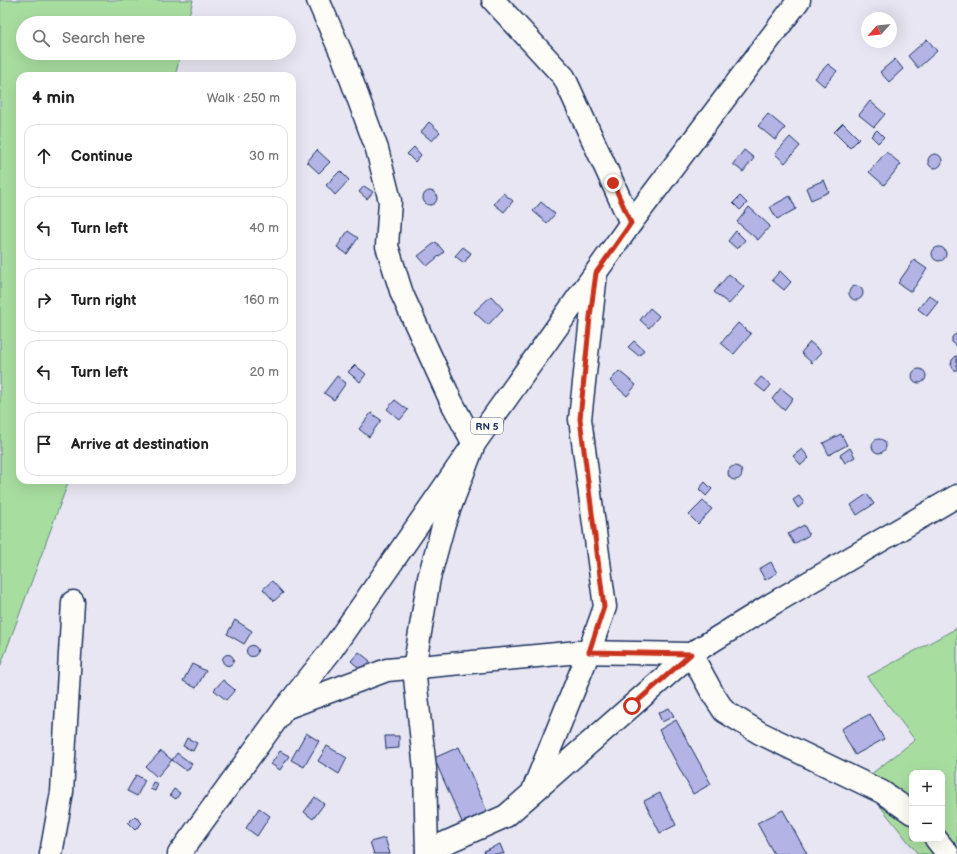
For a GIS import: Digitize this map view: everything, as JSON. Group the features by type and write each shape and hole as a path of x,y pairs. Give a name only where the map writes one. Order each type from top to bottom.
{"street":[{"path":"318,0 343,57 377,149 390,201 387,246 402,294 451,401 474,444 444,523 429,578 414,669 425,769 427,852 506,816 532,791 587,746 691,654 772,604 957,496"},
{"path":"493,0 564,77 631,223"},
{"name":"RN 5","path":"178,854 285,708 330,652 474,444 631,223 800,0"},
{"path":"532,791 589,652 604,607 580,419 596,273"},
{"path":"51,854 62,792 73,602"},
{"path":"285,708 388,670 414,669 589,652 691,654"},
{"path":"691,654 713,694 724,710 760,734 882,792 909,812"},
{"path":"938,842 948,854"}],"green space":[{"path":"0,0 193,0 189,16 16,16 16,60 179,60 176,72 16,72 16,484 68,484 0,667"},
{"path":"957,628 957,854 918,854 861,782 915,740 867,677"}],"building":[{"path":"927,39 937,51 918,68 908,56"},
{"path":"895,59 903,69 889,82 880,72"},
{"path":"828,64 837,71 824,86 815,78"},
{"path":"870,101 885,114 874,127 859,115"},
{"path":"768,114 785,128 775,140 758,126"},
{"path":"429,122 440,132 432,141 421,132"},
{"path":"843,123 859,139 850,148 834,132"},
{"path":"877,130 884,137 878,143 871,136"},
{"path":"790,137 800,146 785,163 775,154"},
{"path":"414,147 421,155 415,162 407,154"},
{"path":"317,150 330,162 319,173 307,162"},
{"path":"744,150 754,158 743,172 733,164"},
{"path":"886,152 901,164 884,185 869,172"},
{"path":"935,154 940,156 942,161 940,166 935,168 930,166 928,161 930,156"},
{"path":"340,171 349,180 335,195 326,185"},
{"path":"824,180 829,192 811,200 806,188"},
{"path":"364,186 373,192 367,199 359,192"},
{"path":"430,191 435,193 437,198 435,203 430,205 425,203 423,198 425,193"},
{"path":"503,193 513,201 504,212 494,204"},
{"path":"740,196 747,203 740,210 733,203"},
{"path":"790,196 796,209 777,219 770,207"},
{"path":"541,202 555,214 547,223 533,211"},
{"path":"749,207 770,226 758,240 737,222"},
{"path":"348,231 358,238 347,254 337,247"},
{"path":"736,231 745,240 737,249 728,241"},
{"path":"436,242 444,252 427,266 418,256"},
{"path":"463,247 471,253 464,263 455,256"},
{"path":"939,247 944,249 946,254 944,259 939,261 934,259 932,254 934,249"},
{"path":"914,260 927,269 911,292 898,283"},
{"path":"780,271 791,282 784,290 772,280"},
{"path":"729,274 744,287 729,304 714,292"},
{"path":"856,286 861,288 863,293 861,298 856,300 851,298 849,293 851,288"},
{"path":"929,295 938,302 927,316 918,309"},
{"path":"491,296 503,309 488,325 474,312"},
{"path":"650,308 659,316 649,328 640,320"},
{"path":"738,323 751,334 734,354 721,343"},
{"path":"956,334 957,346 952,342 952,337"},
{"path":"634,341 644,350 639,356 628,347"},
{"path":"810,342 822,352 812,363 801,353"},
{"path":"956,356 957,370 954,370 951,365 952,360"},
{"path":"355,365 366,374 360,382 348,372"},
{"path":"919,369 924,371 926,376 924,381 919,383 914,381 912,376 914,371"},
{"path":"619,371 636,385 627,396 610,381"},
{"path":"337,376 346,383 334,400 324,393"},
{"path":"761,377 771,385 765,392 755,384"},
{"path":"781,388 793,398 784,410 772,399"},
{"path":"395,400 408,410 400,420 387,409"},
{"path":"371,413 381,420 369,437 359,429"},
{"path":"841,434 847,445 829,455 823,443"},
{"path":"876,439 882,439 886,443 886,449 882,453 876,453 872,449 872,443"},
{"path":"850,448 855,457 845,463 840,455"},
{"path":"802,449 809,458 801,465 793,456"},
{"path":"735,466 740,468 742,473 740,478 735,480 730,478 728,473 730,468"},
{"path":"705,482 712,489 706,496 699,489"},
{"path":"867,494 874,504 857,515 851,505"},
{"path":"799,496 804,503 798,508 793,500"},
{"path":"703,501 712,509 698,524 689,515"},
{"path":"804,525 809,535 794,544 788,534"},
{"path":"771,562 777,573 765,580 759,569"},
{"path":"272,581 283,593 274,601 263,589"},
{"path":"235,620 252,631 244,644 227,634"},
{"path":"250,646 254,646 256,647 256,655 250,656 247,653 247,649"},
{"path":"359,652 370,661 362,671 351,661"},
{"path":"228,654 232,656 234,660 232,664 228,666 224,664 222,660 224,656"},
{"path":"192,664 206,671 196,688 183,681"},
{"path":"223,680 235,690 226,700 214,690"},
{"path":"669,708 674,716 662,722 658,713"},
{"path":"870,714 884,739 855,755 841,729"},
{"path":"676,720 711,784 693,794 659,730"},
{"path":"306,733 319,741 304,767 291,760"},
{"path":"385,736 399,736 399,748 386,749"},
{"path":"187,738 197,743 193,751 183,746"},
{"path":"327,746 347,758 339,774 318,761"},
{"path":"459,747 490,818 465,829 434,758"},
{"path":"161,751 172,760 157,777 146,767"},
{"path":"280,751 289,756 280,770 271,764"},
{"path":"177,753 192,764 187,771 172,760"},
{"path":"136,775 145,780 137,796 127,791"},
{"path":"153,782 158,784 155,791 150,789"},
{"path":"174,789 180,793 176,799 170,795"},
{"path":"660,793 676,825 660,833 644,801"},
{"path":"315,797 324,804 313,819 304,812"},
{"path":"259,808 270,816 257,836 246,828"},
{"path":"783,810 807,854 774,854 757,823"},
{"path":"135,816 142,823 135,830 128,823"},
{"path":"385,838 390,854 374,854 370,842"},
{"path":"500,844 504,854 485,854 484,851"}],"route":[{"path":"613,183 631,223 596,273 580,419 601,572 604,607 589,652 691,654 632,706"}]}
